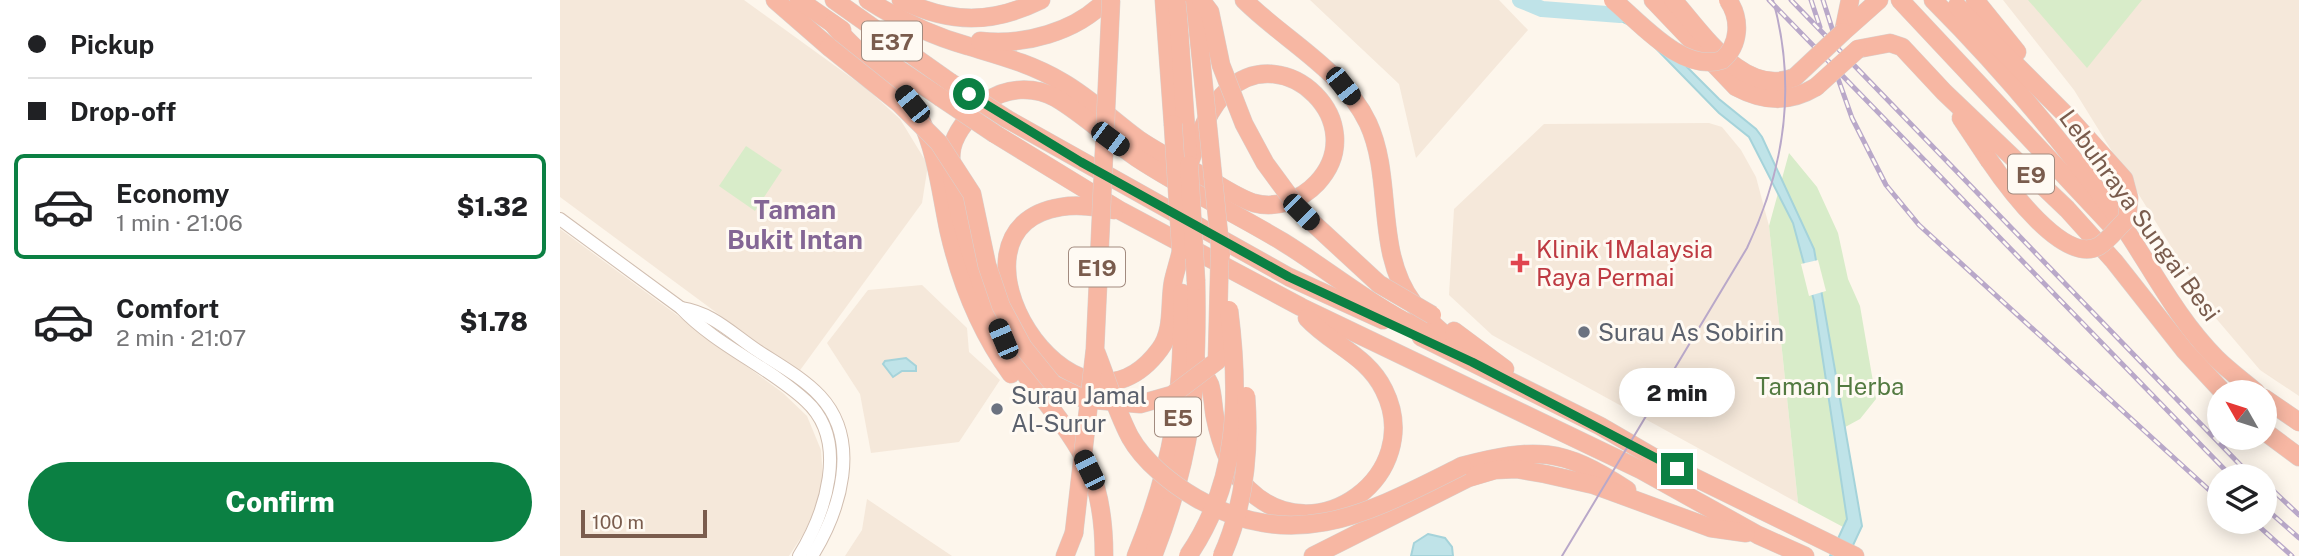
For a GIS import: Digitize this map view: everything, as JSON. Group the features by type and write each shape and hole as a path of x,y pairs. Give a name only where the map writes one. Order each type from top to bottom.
{"highway":[{"path":"775,0 899,103 939,143 972,194 988,265 1001,306 1023,347 1053,384 1084,399 1140,404 1172,395 1217,361 1220,244"},
{"name":"E37","path":"799,0 945,90 1007,119 1289,277 1432,342 1600,426 1655,458 1855,556"},
{"name":"E37","path":"834,0 995,134 1121,211 1301,307 1641,470 1758,535 1801,554"},
{"path":"868,0 905,23 1015,59 1063,82 1148,145 1255,203 1285,203 1308,192 1317,183 1332,155 1335,137 1331,118 1315,93 1298,81 1269,75 1247,79 1227,91 1212,110 1189,165"},
{"path":"902,0 938,17 961,19 1015,13 1041,0"},
{"path":"1052,32 1086,0"},
{"path":"957,41 1023,40 1081,20 1109,0"},
{"name":"E19","path":"1073,556 1094,349 1109,0"},
{"name":"E5","path":"1153,556 1170,513 1189,442 1197,362 1189,276 1181,251 1164,0"},
{"name":"E5","path":"1136,556 1167,469 1180,403 1189,276 1189,165 1177,0"},
{"path":"1188,556 1220,494 1228,467 1236,418 1234,349 1220,244 1195,0"},
{"path":"1201,0 1210,12 1221,65 1244,124 1265,163 1293,202 1336,247 1379,284 1432,314 1549,402"},
{"path":"1244,0 1332,75 1361,110 1376,148 1389,241 1398,273 1413,302 1472,362"},
{"path":"1613,0 1684,56 1702,63 1722,60 1728,55 1737,35 1737,20 1728,0"},
{"name":"Lebuhraya Sungai Besi","path":"1653,0 1736,87 1754,96 1780,100 1804,95 1816,88 1858,49 1889,43 1902,47 1944,92 2067,208 2212,380"},
{"path":"1673,0 1725,57 1750,76 1772,82 1795,77 1873,3"},
{"path":"1843,32 1850,0"},
{"path":"1886,0 2082,207 2114,261"},
{"path":"1900,0 2147,266"},
{"name":"Lebuhraya Sungai Besi","path":"1933,0 1985,52 2090,180 2133,240 2147,266 2185,322 2215,358 2242,380"},
{"path":"1975,0 2070,119"},
{"path":"1955,3 1985,52"},
{"path":"1944,92 1981,148 2044,227 2067,246 2083,249 2098,247 2127,219 2128,188 2124,179 2070,119 1955,3"},
{"path":"834,24 845,40 885,73 912,104 928,139 958,268 977,319 1020,387 1063,427"},
{"path":"1104,556 1103,520 1096,488 1080,452 1003,339 982,284 953,179 950,159 958,132 985,103 1012,90 1047,94 1063,102 1133,155 1283,242 1417,328 1432,342"},
{"path":"1121,211 1061,206 1042,212 1020,231 1009,249 1006,278 1024,325 1042,350 1066,370 1083,378 1112,379 1140,369 1161,348 1170,319 1181,251"},
{"path":"1197,362 1211,387 1223,446 1248,489 1268,505 1292,513 1315,515 1341,509 1361,496 1385,462 1391,439 1391,410 1384,389 1370,368 1308,320 1301,307"},
{"path":"1094,349 1131,439 1171,483 1229,514 1259,523 1321,525 1358,515 1462,466 1513,453 1548,454 1594,468 1647,503"},
{"path":"1222,556 1240,503 1249,434 1245,375 1234,349"},
{"path":"2277,407 2299,422"},
{"path":"2277,440 2299,457"},
{"path":"1313,556 1468,478 1495,470 1516,469 1594,485 1711,528 1758,535"},
{"path":"1065,556 1074,533"}],"street":[{"path":"560,219 681,308 799,379 819,395 832,415 843,454 841,486 831,522 812,556"},
{"path":"698,317 790,388 817,414 827,444 828,483 817,523 799,556"}],"shaded area":[{"path":"560,0 744,0 867,89 900,119 928,165 922,203 798,373 560,197"},
{"path":"1310,0 1499,0 1528,30 1416,158 1399,84"},
{"path":"2003,0 2299,0 2299,396 2260,370 2214,316 2074,90"},
{"path":"1709,123 1722,127 1741,150 1756,177 1769,226 1798,503 1492,335 1449,295 1454,209 1544,124"},
{"path":"560,229 783,393 807,416 821,450 823,479 818,502 804,533 789,556 560,556"},
{"path":"922,285 967,328 969,352 1000,380 959,442 871,453 860,394 827,343 868,290"},
{"path":"867,499 952,556 845,556 862,530"}],"green space":[{"path":"2028,0 2142,0 2087,68"},
{"path":"746,146 782,170 755,211 719,186"},
{"name":"Taman Herba","path":"1789,153 1817,187 1838,233 1848,279 1860,306 1876,399 1860,419 1836,432 1847,519 1845,528 1798,503 1769,226"}],"water":[{"path":"1601,11 1615,11 1673,53 1719,99 1756,129 1814,249 1862,526 1848,556 1830,556 1847,519 1814,301 1793,223 1749,137 1719,113 1636,28 1621,21 1601,19"},
{"path":"906,358 916,366 916,371 902,371 893,377 883,364 885,361"},
{"path":"1428,534 1445,538 1452,547 1453,556 1411,556 1414,543"}],"pier":[{"path":"1818,260 1826,291 1809,296 1801,264"}],"waterway":[{"path":"1520,0 1542,9 1620,15"}],"tram line":[{"path":"1562,556 1747,248 1760,218 1778,157 1785,95 1780,32 1773,0"}],"railway":[{"path":"1769,0 2219,464"},
{"path":"1791,0 2239,464"},
{"path":"1811,0 1820,27"},
{"path":"1823,0 1838,47"},
{"path":"1835,70 1852,118 1886,185 1919,225 2207,488"},
{"path":"2277,494 2299,515"},
{"path":"2277,519 2299,538"},
{"path":"2267,534 2292,556"}],"place":[{"name":"Klinik 1Malaysia Raya Permai","path":"1520,263"},
{"name":"Surau As Sobirin","path":"1584,332"},
{"name":"Surau Jamal Al-Surur","path":"997,409"}],"district":[{"name":"Taman Bukit Intan","path":"795,224"}],"route":[{"path":"969,94 1081,162 1289,277 1432,342 1600,426 1677,469"}]}
